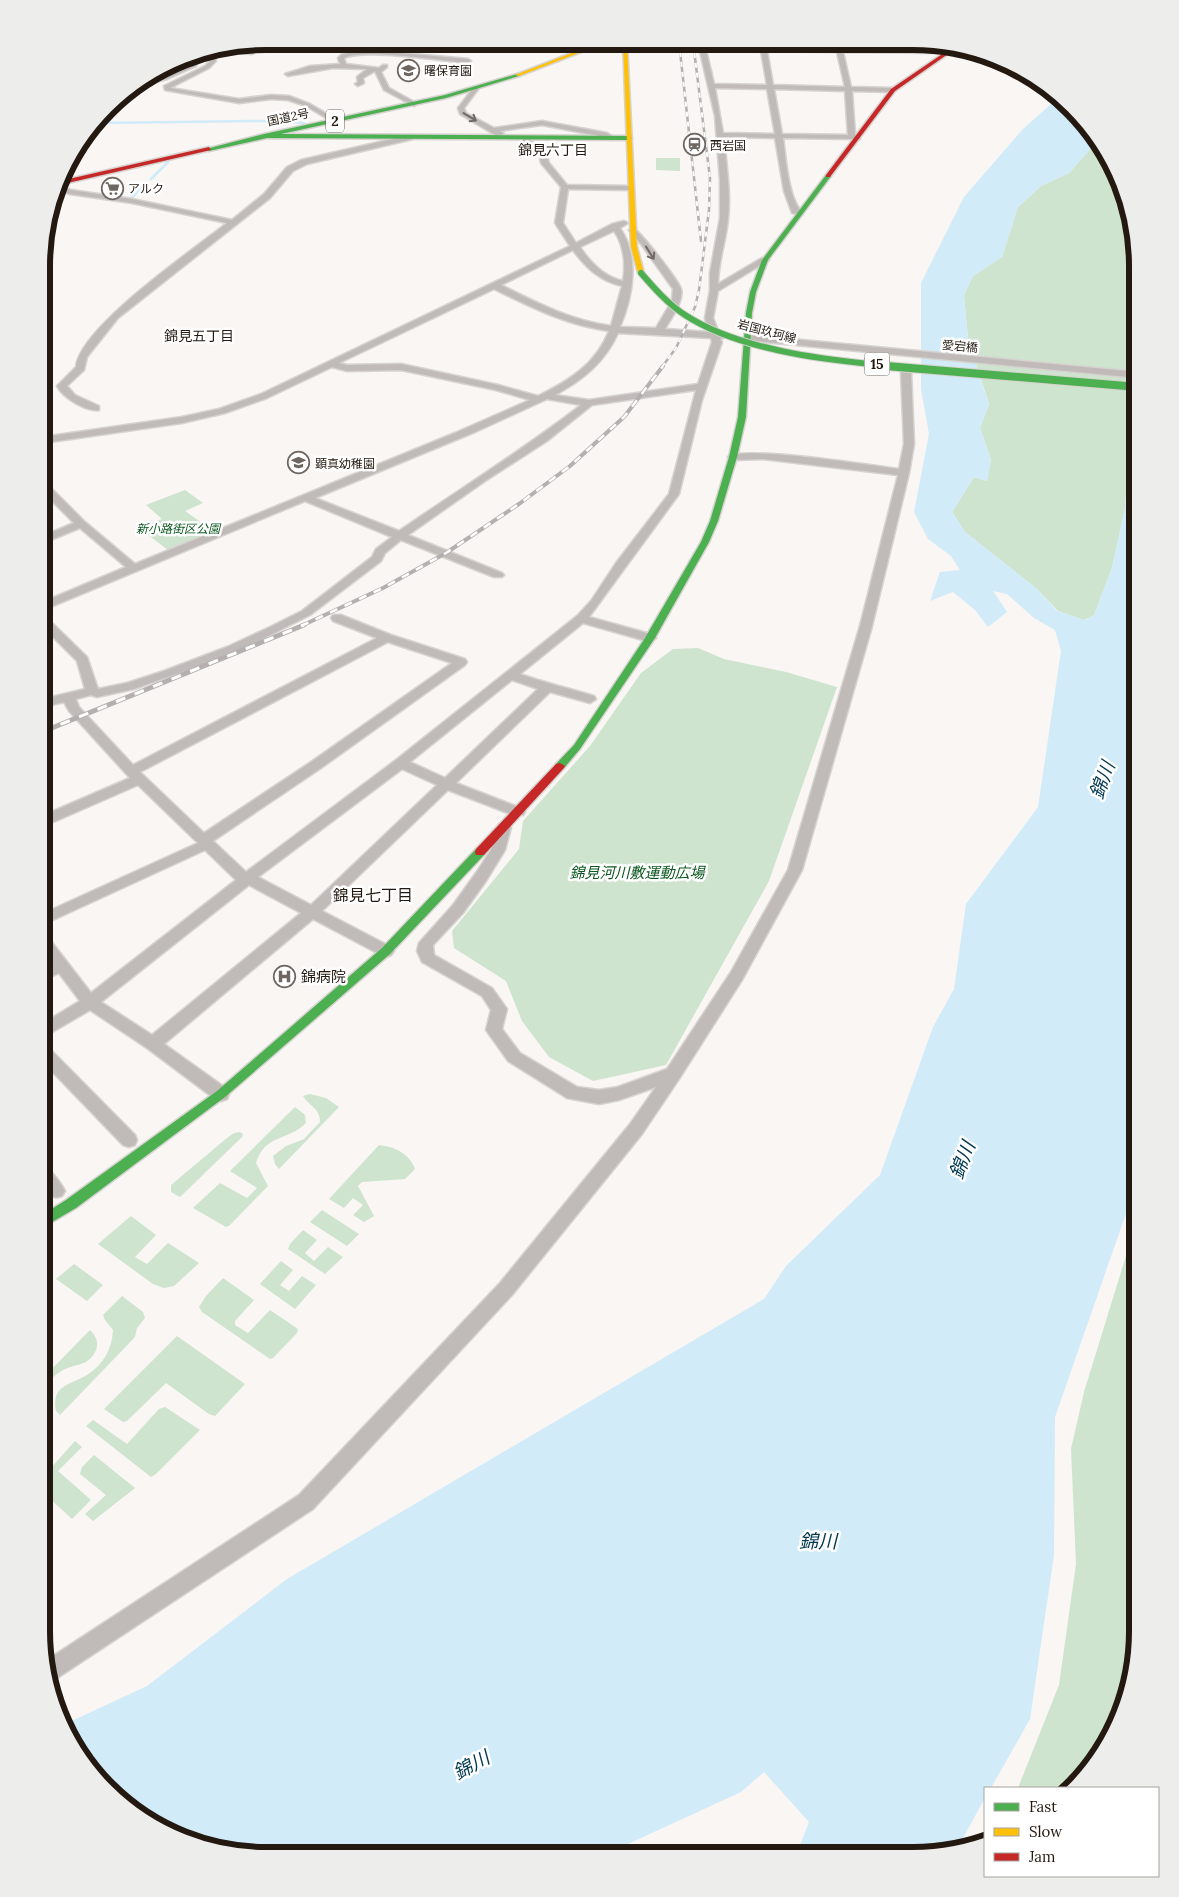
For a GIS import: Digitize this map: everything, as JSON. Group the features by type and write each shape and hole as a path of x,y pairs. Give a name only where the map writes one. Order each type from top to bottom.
{"main road":[{"name":"国道2号","path":"67,181 414,104 532,71 585,50"},
{"name":"岩国玖珂線","path":"625,50 634,247 641,274 656,294 689,317 740,340 773,349 820,358 868,364 1129,386"},
{"path":"50,1217 71,1204 221,1094 386,951 577,747 650,638 705,542 714,521 733,457 742,418 746,338 753,292 765,260 854,136 893,90 946,53"},
{"path":"264,136 629,138"}],"street":[{"path":"50,1027 90,1002 246,879 401,763 581,619 595,603 620,565 674,494 702,386 717,342 709,318 714,290 714,272 724,218 725,199 718,116 702,50"},
{"path":"765,50 791,202 795,211 799,213"},
{"path":"720,135 854,136 848,87 840,50"},
{"path":"240,52 252,52"},
{"path":"344,66 340,58 365,52 468,61"},
{"path":"211,57 213,61 207,67 166,87 229,100 289,98 308,105 335,121"},
{"path":"154,81 194,65 195,62"},
{"path":"288,74 307,68 344,66 379,68"},
{"path":"358,84 360,83 360,78 379,68"},
{"path":"379,68 379,76 386,89 414,104"},
{"path":"179,81 188,82"},
{"path":"711,86 848,87 893,90"},
{"path":"476,88 461,108 464,114 500,134 502,138"},
{"path":"492,130 542,123 606,135 611,138"},
{"path":"96,408 68,395 62,386 80,368 82,357 115,316 128,304 267,196 290,169 304,162 410,137"},
{"path":"527,138 527,142 542,152 545,163 565,187 559,223 584,261 606,278 619,284 667,276"},
{"path":"565,187 630,188"},
{"path":"63,190 125,199 232,222"},
{"path":"50,439 182,420 222,411 264,396 616,226 633,225 677,289 676,301 659,331"},
{"path":"50,603 544,398 598,361 605,353 626,297 628,282 627,251 616,226"},
{"path":"714,290 765,260"},
{"name":"愛宕橋","path":"494,285 570,321 614,330 716,335 1129,374"},
{"path":"331,364 347,368 402,367 517,393 589,403 702,386"},
{"path":"53,1669 306,1502 506,1289 636,1129 673,1074 737,976 795,870 866,626 904,472 909,444 906,372"},
{"path":"50,701 92,691 97,693 130,686 168,674 231,650 306,613 377,559 380,551 400,536 481,479 542,440 589,403"},
{"path":"733,457 763,456 904,472"},
{"path":"50,493 81,524 133,568"},
{"path":"306,498 498,575"},
{"path":"50,537 81,524"},
{"path":"50,916 206,842 461,662 387,638 337,618"},
{"path":"581,619 650,638"},
{"path":"50,629 82,660 92,691"},
{"path":"50,818 135,775 387,638"},
{"path":"510,675 547,688 559,689 590,699"},
{"path":"153,1044 312,911 547,688"},
{"path":"69,697 73,708 135,775 246,879 312,911 386,951"},
{"path":"401,763 446,784 518,812"},
{"path":"504,827 498,850 485,870 458,909 426,943 425,951 427,958 486,992 499,1009 494,1030 514,1057 573,1092 599,1097 619,1093 673,1074"},
{"path":"50,951 90,1002 153,1044 221,1094"},
{"path":"50,970 61,965"},
{"path":"50,1059 128,1140"},
{"path":"50,1183 56,1190"}],"green space":[{"path":"1093,146 1107,170 1118,196 1129,252 1129,468 1125,508 1112,568 1094,615 1084,620 1058,611 1037,589 965,532 952,512 974,477 987,481 991,460 980,428 989,404 968,339 964,295 973,276 1002,257 1018,207 1041,186 1069,173"},
{"path":"656,158 680,158 680,171 656,170"},
{"name":"新小路街区公園","path":"185,490 203,503 185,511 215,532 168,550 139,528 162,519 146,505"},
{"name":"錦見河川敷運動広場","path":"698,648 724,659 786,672 837,687 769,881 666,1065 593,1081 549,1057 522,1021 506,981 454,948 452,931 519,849 523,821 590,746 641,673 673,649"},
{"path":"310,1094 326,1098 339,1107 279,1169 275,1164 273,1156 286,1146 304,1139 320,1122 318,1113 303,1096"},
{"path":"295,1107 305,1115 306,1123 299,1129 271,1142 265,1147 256,1163 268,1186 230,1225 226,1227 193,1208 220,1183 247,1198 257,1188 230,1171"},
{"path":"240,1132 243,1134 242,1137 180,1197 171,1192 171,1185 227,1138 234,1133"},
{"path":"379,1145 391,1147 401,1152 409,1159 415,1169 405,1179 362,1182 358,1186 374,1216 364,1222 353,1215 363,1205 353,1198 344,1208 329,1199"},
{"path":"322,1210 359,1234 347,1246 310,1222"},
{"path":"131,1216 156,1235 135,1257 147,1264 168,1243 199,1263 174,1286 164,1288 153,1284 98,1244"},
{"path":"303,1230 317,1240 305,1253 314,1261 328,1247 343,1257 325,1274 288,1249 290,1244"},
{"path":"1129,1246 1129,1645 1125,1673 1118,1701 1107,1727 1093,1751 1066,1784 1062,1787 1018,1787 1059,1685 1076,1564 1071,1449 1084,1392"},
{"path":"281,1261 293,1270 280,1285 289,1291 302,1276 316,1285 295,1309 260,1284"},
{"path":"74,1264 103,1285 87,1301 56,1279"},
{"path":"223,1278 254,1300 235,1321 235,1325 248,1333 270,1310 298,1329 297,1333 273,1358 270,1359 202,1312 199,1307 206,1296"},
{"path":"122,1296 143,1312 145,1318 137,1328 135,1337 60,1415 56,1411 55,1402 59,1391 93,1371 106,1356 111,1344 113,1330 103,1315"},
{"path":"90,1330 94,1334 97,1342 96,1351 86,1362 66,1368 50,1380 50,1371"},
{"path":"177,1336 245,1384 215,1416 209,1414 166,1383 127,1421 123,1422 104,1409"},
{"path":"165,1407 200,1430 151,1477 86,1426 93,1420 127,1444 159,1409"},
{"path":"75,1441 82,1447 58,1471 91,1500 72,1519 50,1499 50,1469"},
{"path":"94,1455 135,1488 93,1521 85,1514 106,1495 80,1474 82,1467"}],"water":[{"name":"錦川","path":"1053,102 1066,113 1093,146 1069,173 1041,186 1018,207 1002,257 973,276 964,295 968,339 989,405 980,428 991,460 987,481 974,477 952,512 965,532 1037,589 1057,611 1085,620 1094,615 1112,568 1125,508 1129,468 1129,1205 1055,1417 1054,1555 1030,1719 992,1787 984,1787 984,1800 961,1842 927,1847 799,1847 809,1822 764,1772 741,1792 621,1847 252,1847 210,1840 170,1825 146,1811 113,1784 86,1751 70,1722 147,1686 287,1579 764,1299 786,1266 880,1175 933,1027 954,989 966,904 1038,807 1061,651 1055,630 1034,618 1007,594 993,591 1007,612 988,627 975,610 953,592 930,601 940,572 960,570 951,556 928,539 914,512 929,434 921,389 921,283 964,197 1023,129"}],"waterway":[{"path":"105,123 261,121 304,123"},
{"path":"151,179 168,162"},
{"path":"132,197 147,183"}],"railway":[{"path":"680,50 701,241"},
{"path":"662,367 676,348 695,307 699,290 709,210 710,178 694,50"},
{"path":"301,626 383,588 446,553 519,504 570,466 624,417 663,366"},
{"path":"50,729 304,625"}],"traffic: fast":[{"path":"209,149 446,96 517,75"},
{"path":"264,136 629,138"},
{"path":"560,766 577,747 650,638 705,542 714,521 733,457 742,417 749,313 753,292 765,260 828,176"},
{"path":"641,273 668,302 701,324 730,336 790,352 883,366 1129,386"},
{"path":"50,1217 71,1204 221,1094 386,951 480,852"}],"traffic: slow":[{"path":"517,75 584,50"},
{"path":"625,50 634,247 641,273"}],"traffic: jam":[{"path":"828,176 893,90 947,53"},
{"path":"67,181 209,149"},
{"path":"480,852 560,766"}],"place":[{"name":"曙保育園","path":"408,70"},
{"name":"西岩国","path":"694,145"},
{"name":"アルク","path":"112,188"},
{"name":"顕真幼稚園","path":"299,463"},
{"name":"錦病院","path":"285,976"}],"district":[{"name":"錦見六丁目","path":"553,150"},
{"name":"錦見五丁目","path":"199,336"},
{"name":"錦見七丁目","path":"373,895"}]}
